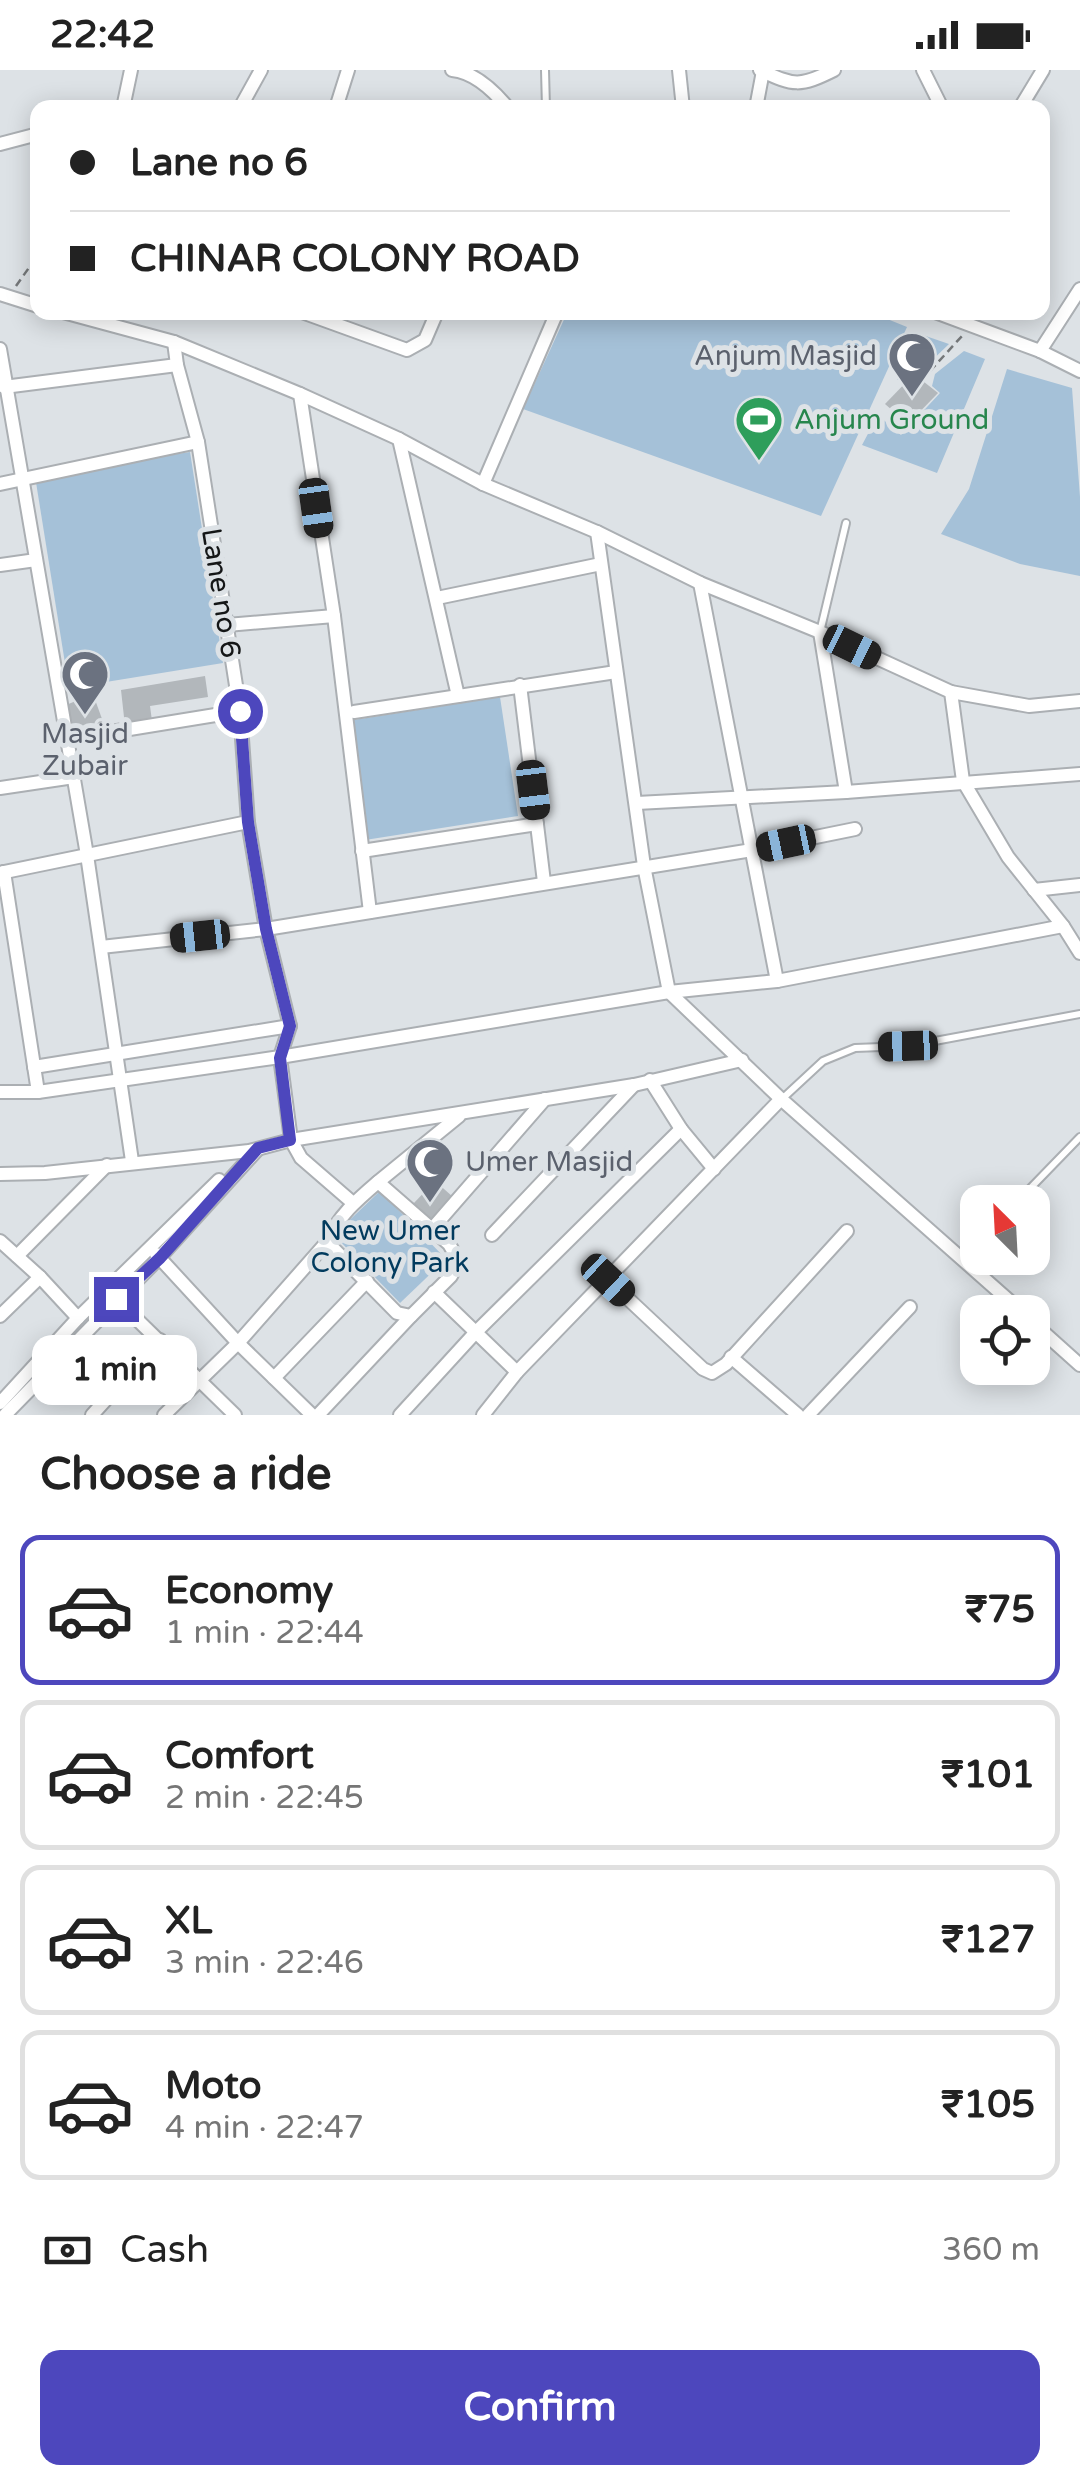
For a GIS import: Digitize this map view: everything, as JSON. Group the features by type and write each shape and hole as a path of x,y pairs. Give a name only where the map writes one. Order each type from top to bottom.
{"street":[{"path":"124,100 131,70"},
{"path":"244,100 261,70"},
{"path":"339,100 348,70"},
{"path":"452,70 493,90 501,100"},
{"path":"679,70 681,100"},
{"path":"757,100 762,71 786,82 804,84 834,70"},
{"path":"923,70 938,100"},
{"path":"1025,100 1043,70"},
{"path":"0,144 30,136"},
{"path":"4,296 30,304"},
{"path":"1040,351 1077,298"},
{"path":"92,320 174,342 300,394 399,439 483,484 952,692 1029,706 1080,701"},
{"path":"324,320 407,350 425,340 434,320"},
{"path":"483,484 554,320"},
{"path":"952,320 1040,351 1080,371"},
{"name":"Lane no 6","path":"174,342 176,364 198,442 240,711 248,822 266,929 290,1026"},
{"path":"0,349 88,855 132,1162"},
{"path":"4,387 176,364"},
{"path":"300,394 334,616 370,912"},
{"path":"399,439 458,696"},
{"path":"0,484 198,442"},
{"path":"597,532 644,866 669,992 960,1257"},
{"path":"0,565 36,560"},
{"path":"437,598 601,564"},
{"path":"700,583 777,981"},
{"path":"226,625 334,616"},
{"path":"820,632 846,792"},
{"path":"354,712 616,672"},
{"path":"520,686 544,882"},
{"path":"952,692 963,780 1008,857 1064,926 1080,953"},
{"path":"68,739 240,711"},
{"path":"637,803 1080,774"},
{"path":"0,788 74,776"},
{"path":"38,1092 2,872 248,822"},
{"path":"362,851 537,824"},
{"path":"101,948 266,929 752,850 855,829"},
{"path":"1034,890 1080,885"},
{"path":"0,1092 38,1092 280,1058 669,992 777,981 1064,926"},
{"path":"34,1067 290,1026 280,1058 290,1140 301,1158 353,1203"},
{"path":"0,1174 45,1174 254,1150 290,1140 634,1085 742,1060"},
{"path":"650,1080 680,1129 714,1169"},
{"path":"492,1235 634,1085"},
{"path":"432,1229 545,1099"},
{"path":"483,1415 517,1372 782,1099"},
{"path":"164,1415 238,1343 327,1242 333,1227 353,1203 461,1115"},
{"path":"400,1415 475,1332 680,1129"},
{"path":"5,1415 254,1150"},
{"path":"17,1256 107,1165"},
{"path":"155,1253 238,1343 315,1415 451,1276 458,1261 449,1244 378,1182"},
{"path":"608,1280 707,1372 726,1364 847,1231"},
{"path":"0,1241 78,1318"},
{"path":"327,1242 398,1312 411,1316"},
{"path":"0,1402 78,1318 155,1253"},
{"path":"980,1275 1003,1295"},
{"path":"0,1316 40,1277"},
{"path":"274,1378 367,1282"},
{"path":"434,1292 517,1372"},
{"path":"116,1299 232,1414"},
{"path":"808,1415 910,1307"},
{"path":"1050,1338 1080,1365"},
{"path":"92,1415 160,1340"},
{"path":"731,1357 798,1415"}],"lane":[{"path":"545,70 546,100"},
{"path":"820,632 846,523"},
{"path":"782,1099 823,1061 854,1048 908,1046 1080,1014"},
{"path":"1033,1185 1080,1137"}],"path":[{"path":"4,296 30,265"},
{"path":"930,371 970,328"}],"green space":[{"name":"Anjum Ground","path":"564,320 890,320 907,327 821,516 523,409"},
{"path":"917,333 949,344 924,368 897,380"},
{"path":"964,351 985,359 937,473 862,445 878,415 901,435 940,393 932,386 935,374"},
{"path":"1007,369 1072,388 1080,497 1080,576 1020,564 941,534 969,489"},
{"path":"190,452 223,663 69,688 35,476"},
{"path":"500,697 518,816 365,840 347,721"},
{"name":"New Umer Colony Park","path":"380,1191 446,1259 400,1303 334,1235"}],"building":[{"name":"Anjum Masjid","path":"914,374 938,393 908,424 885,404"},
{"path":"205,676 208,697 150,706 152,721 125,726 121,690"},
{"name":"Masjid Zubair","path":"93,694 106,730 72,735 66,705"},
{"path":"435,1181 453,1197 431,1221 413,1204"}],"place":[{"name":"Anjum Masjid","path":"912,398"},
{"name":"Anjum Ground","path":"759,462"},
{"name":"Masjid Zubair","path":"85,716"},
{"name":"Umer Masjid","path":"430,1204"}],"route":[{"path":"116,1299 160,1258 258,1148 290,1140 280,1058 290,1026 266,929 248,822 240,711"}]}
